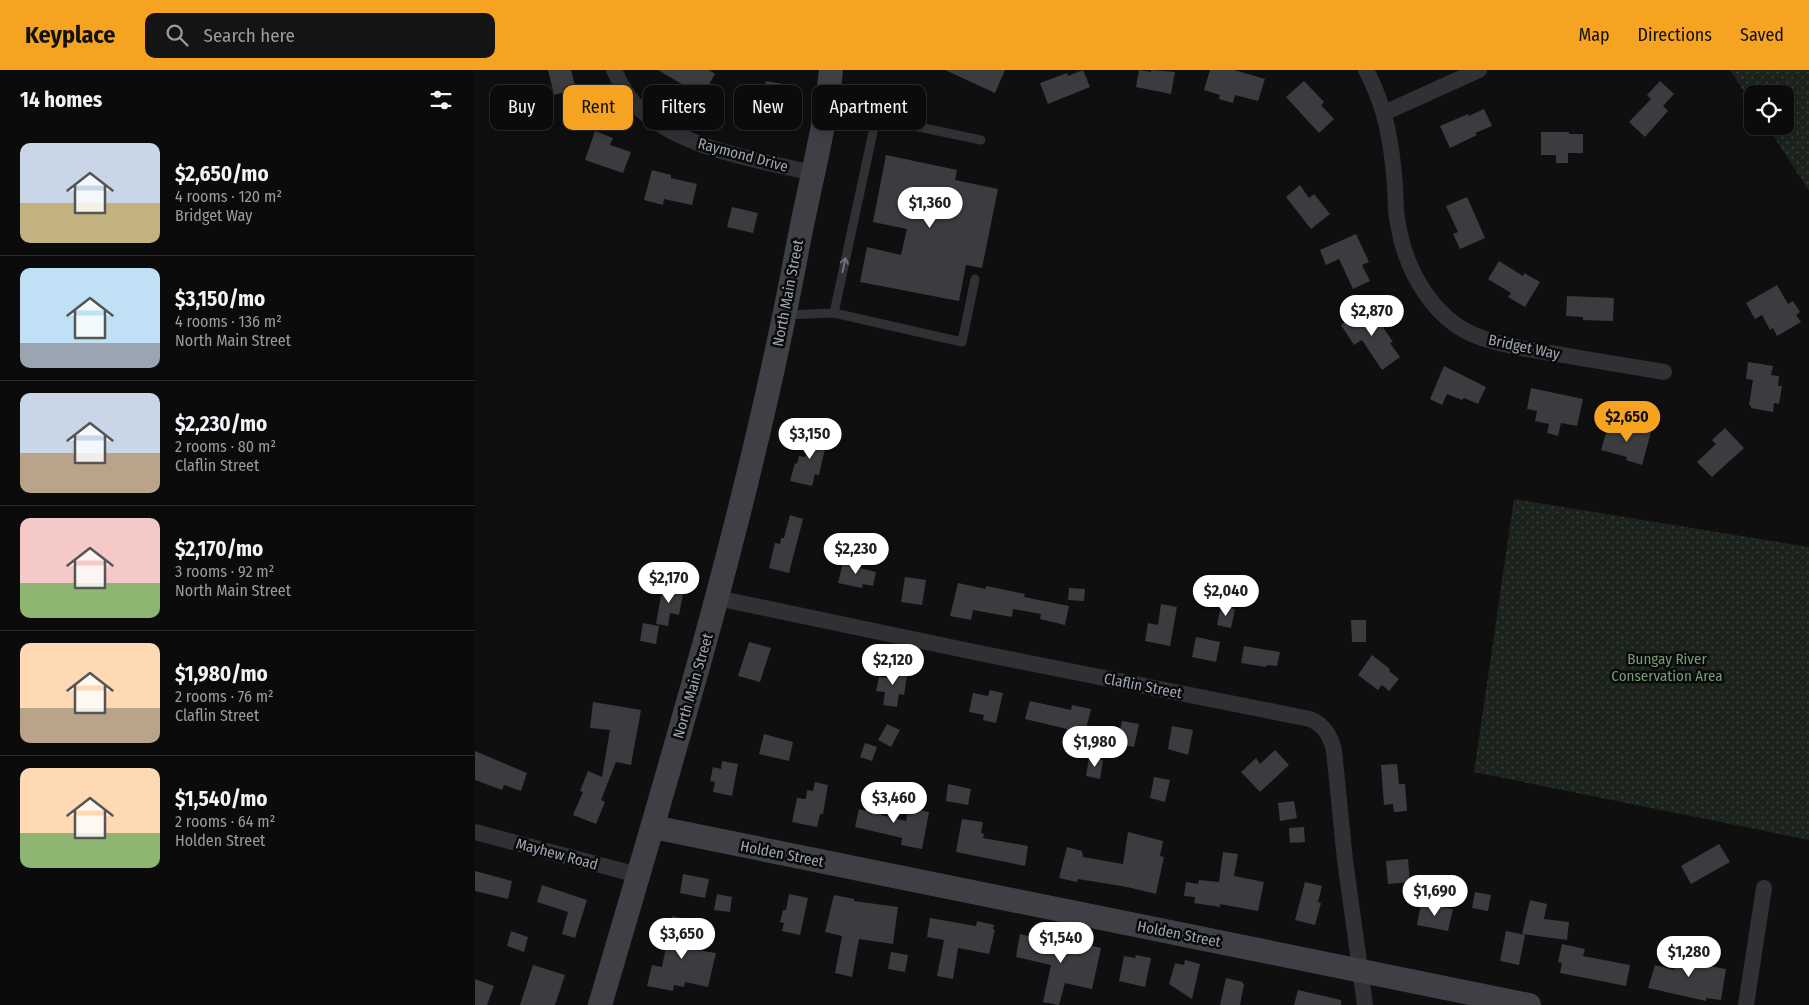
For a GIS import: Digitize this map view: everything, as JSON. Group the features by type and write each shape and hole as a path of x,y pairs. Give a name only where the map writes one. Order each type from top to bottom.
{"main road":[{"name":"North Main Street","path":"829,85 831,70"},
{"name":"North Main Street","path":"600,1005 653,827 717,598 743,496 785,315 820,130"},
{"name":"Holden Street","path":"653,827 1361,971 1453,994 1529,1005"}],"street":[{"name":"Raymond Drive","path":"614,70 633,102 648,116 666,128 707,146 812,173"},
{"name":"Bridget Way","path":"1366,70 1377,90 1392,144 1397,223 1404,252 1417,282 1439,310 1459,327 1483,339 1547,353 1663,372"},
{"path":"1384,112 1479,70"},
{"name":"Claflin Street","path":"717,598 998,657 1310,719 1320,724 1331,740 1334,750 1345,860 1365,1005"},
{"name":"Mayhew Road","path":"475,832 638,876"},
{"path":"1745,1005 1764,888"}],"lane":[{"path":"926,128 981,140"},
{"path":"834,313 873,130"},
{"path":"785,315 834,313 962,342 975,279"}],"green space":[{"path":"1730,70 1809,70 1809,191 1773,135 1794,135 1794,85 1744,85 1744,92"},
{"name":"Bungay River Conservation Area","path":"1514,499 1809,547 1809,840 1474,772"}],"building":[{"path":"548,70 571,70 575,85 563,85 563,93 554,95"},
{"path":"658,70 709,70 715,74 708,85 683,85"},
{"path":"945,70 1005,70 995,93"},
{"path":"1083,70 1090,87 1048,104 1040,83 1067,73 1068,76"},
{"path":"1139,70 1175,72 1171,94 1136,87"},
{"path":"1210,70 1234,70 1265,79 1258,101 1235,95 1233,103 1219,99 1220,95 1204,90"},
{"path":"766,81 788,85 765,85"},
{"path":"1304,81 1324,102 1321,105 1334,119 1319,133 1286,97"},
{"path":"1660,81 1674,94 1663,106 1668,111 1645,137 1629,122 1651,99 1647,95"},
{"path":"1484,109 1492,126 1475,133 1477,135 1450,148 1440,126"},
{"path":"595,131 613,138 610,145 631,152 623,173 585,160"},
{"path":"1541,132 1583,134 1583,153 1568,153 1568,163 1556,163 1556,155 1541,155"},
{"path":"886,155 957,170 955,180 998,189 982,268 966,265 959,301 860,282 867,247 901,255 907,229 873,222"},
{"path":"652,170 671,175 671,178 697,184 692,205 664,199 663,205 644,200"},
{"path":"1300,185 1309,198 1314,194 1330,214 1311,229 1286,197"},
{"path":"1467,197 1485,238 1460,249 1453,234 1458,232 1446,206"},
{"path":"732,207 758,213 753,233 727,227"},
{"path":"1356,234 1369,262 1362,265 1370,281 1353,289 1339,259 1326,265 1320,250"},
{"path":"1499,261 1523,276 1524,273 1540,282 1525,307 1508,297 1511,293 1488,279"},
{"path":"1777,285 1788,304 1793,301 1800,312 1796,315 1801,322 1777,336 1773,328 1770,330 1762,315 1755,319 1746,303"},
{"path":"1567,296 1614,298 1613,321 1583,320 1583,317 1566,316"},
{"path":"1367,308 1375,319 1377,318 1393,342 1390,343 1400,357 1382,370 1362,340 1354,345 1341,325"},
{"path":"1748,362 1773,366 1771,375 1779,376 1778,386 1782,386 1779,404 1774,403 1773,412 1751,408 1749,405 1753,380 1746,379"},
{"path":"1444,366 1486,387 1478,404 1447,394 1442,405 1430,399"},
{"path":"1531,388 1583,399 1577,426 1561,423 1558,436 1547,433 1549,424 1535,421 1537,411 1527,409"},
{"path":"1620,424 1651,432 1642,465 1626,460 1627,457 1601,450 1608,426 1618,429"},
{"path":"1725,428 1744,448 1712,477 1697,462 1716,444 1712,440"},
{"path":"812,431 828,435 819,475 815,474 812,486 790,481 799,456 805,457"},
{"path":"790,515 803,519 789,573 769,568 775,543 780,544 781,538 784,538"},
{"path":"844,558 857,561 856,567 876,572 873,586 863,584 862,588 838,583"},
{"path":"905,577 926,580 922,605 901,602"},
{"path":"958,583 986,589 986,586 1025,594 1024,597 1069,606 1065,625 1040,619 1041,614 1013,609 1012,617 973,610 971,620 950,616"},
{"path":"663,584 684,588 679,615 670,613 668,626 656,624"},
{"path":"1069,588 1085,589 1084,601 1068,600"},
{"path":"1161,604 1177,607 1170,646 1145,641 1148,623 1158,625"},
{"path":"1221,606 1235,609 1231,628 1217,625"},
{"path":"1351,620 1366,620 1366,642 1352,642"},
{"path":"643,623 659,626 656,644 640,641"},
{"path":"1196,637 1220,642 1216,662 1192,657"},
{"path":"749,642 771,648 760,682 738,676"},
{"path":"1244,646 1280,652 1277,666 1267,665 1266,667 1241,663"},
{"path":"1372,655 1399,679 1389,691 1382,685 1378,690 1358,675"},
{"path":"890,666 908,669 904,695 899,694 897,707 883,705 885,692 876,691 879,677 888,678"},
{"path":"990,690 1003,693 996,723 983,720 984,715 969,712 973,693 988,696"},
{"path":"1030,701 1071,710 1072,705 1091,709 1084,737 1066,733 1067,729 1025,719"},
{"path":"593,702 641,710 631,765 616,762 601,800 605,802 596,824 573,815 583,792 580,791 588,771 602,777 610,730 590,728"},
{"path":"1122,721 1139,724 1134,747 1117,744"},
{"path":"887,724 900,730 891,747 878,740"},
{"path":"1172,726 1193,730 1188,755 1168,749"},
{"path":"764,734 793,742 789,761 759,754"},
{"path":"865,743 877,747 872,761 860,757"},
{"path":"1275,750 1289,765 1260,792 1241,772 1256,758 1260,764"},
{"path":"475,751 527,773 521,791 504,785 502,790 475,780"},
{"path":"1089,758 1103,760 1100,779 1086,776"},
{"path":"722,761 738,764 732,796 713,792 715,782 710,781 713,767 721,769"},
{"path":"1397,764 1399,784 1405,784 1407,811 1394,812 1393,804 1384,805 1381,765"},
{"path":"1154,777 1170,780 1165,802 1150,798"},
{"path":"815,782 828,785 823,814 820,814 817,827 792,822 797,798 806,799 807,790 813,791"},
{"path":"948,784 971,789 968,805 946,801"},
{"path":"870,796 884,799 881,815 906,821 908,808 929,812 922,849 901,845 902,838 855,827 859,809 866,811"},
{"path":"1294,801 1297,818 1280,821 1278,803"},
{"path":"962,819 983,822 981,833 984,834 983,838 1028,846 1025,866 956,852"},
{"path":"1304,827 1305,842 1290,843 1289,828"},
{"path":"1128,832 1163,841 1160,856 1164,857 1156,894 1127,887 1078,879 1077,882 1059,878 1067,847 1082,851 1083,857 1123,864"},
{"path":"1719,844 1730,862 1691,884 1681,866"},
{"path":"1223,852 1238,854 1234,876 1264,882 1258,911 1220,904 1220,907 1194,903 1195,897 1184,896 1186,882 1198,884 1199,880 1219,882"},
{"path":"1408,859 1410,882 1388,884 1386,861"},
{"path":"475,871 512,881 508,899 475,891"},
{"path":"683,874 709,879 705,898 680,893"},
{"path":"1305,882 1322,886 1318,902 1321,903 1315,925 1295,920"},
{"path":"542,885 587,900 575,938 562,934 568,912 537,902"},
{"path":"1475,892 1491,895 1488,911 1472,908"},
{"path":"717,894 732,897 730,912 714,910"},
{"path":"789,894 808,898 800,935 782,931 784,923 780,922 783,910 786,910"},
{"path":"834,895 854,899 854,901 898,907 893,944 859,939 852,977 835,973 842,936 825,932"},
{"path":"1530,900 1547,904 1544,919 1569,922 1567,940 1522,934"},
{"path":"1421,903 1453,909 1448,931 1417,925"},
{"path":"672,916 696,921 690,949 716,953 708,987 685,982 684,987 674,985 673,991 647,986 652,965 662,967"},
{"path":"930,918 976,926 977,921 994,925 993,929 995,930 989,954 958,948 953,979 937,976 944,940 927,937"},
{"path":"511,931 528,937 524,952 507,946"},
{"path":"1506,931 1525,935 1519,965 1500,961"},
{"path":"1029,932 1051,936 1049,948 1074,953 1077,942 1101,948 1092,989 1065,983 1059,1005 1043,1002 1051,965 1016,957 1020,934 1028,936"},
{"path":"1680,940 1692,943 1688,962 1726,969 1721,1000 1706,998 1706,1001 1648,988 1655,965 1674,970"},
{"path":"1562,944 1585,949 1583,956 1630,965 1626,986 1560,973 1562,963 1558,962"},
{"path":"891,952 908,955 905,972 888,969"},
{"path":"1136,955 1151,958 1145,987 1119,981 1124,956 1135,958"},
{"path":"1185,960 1200,964 1192,999 1169,984 1175,963 1184,965"},
{"path":"533,965 565,975 555,1005 520,1005"},
{"path":"1226,978 1243,982 1240,1005 1220,1005"},
{"path":"475,979 494,986 487,1005 475,1005"},
{"path":"1298,990 1341,1000 1341,1005 1294,1005"}]}
